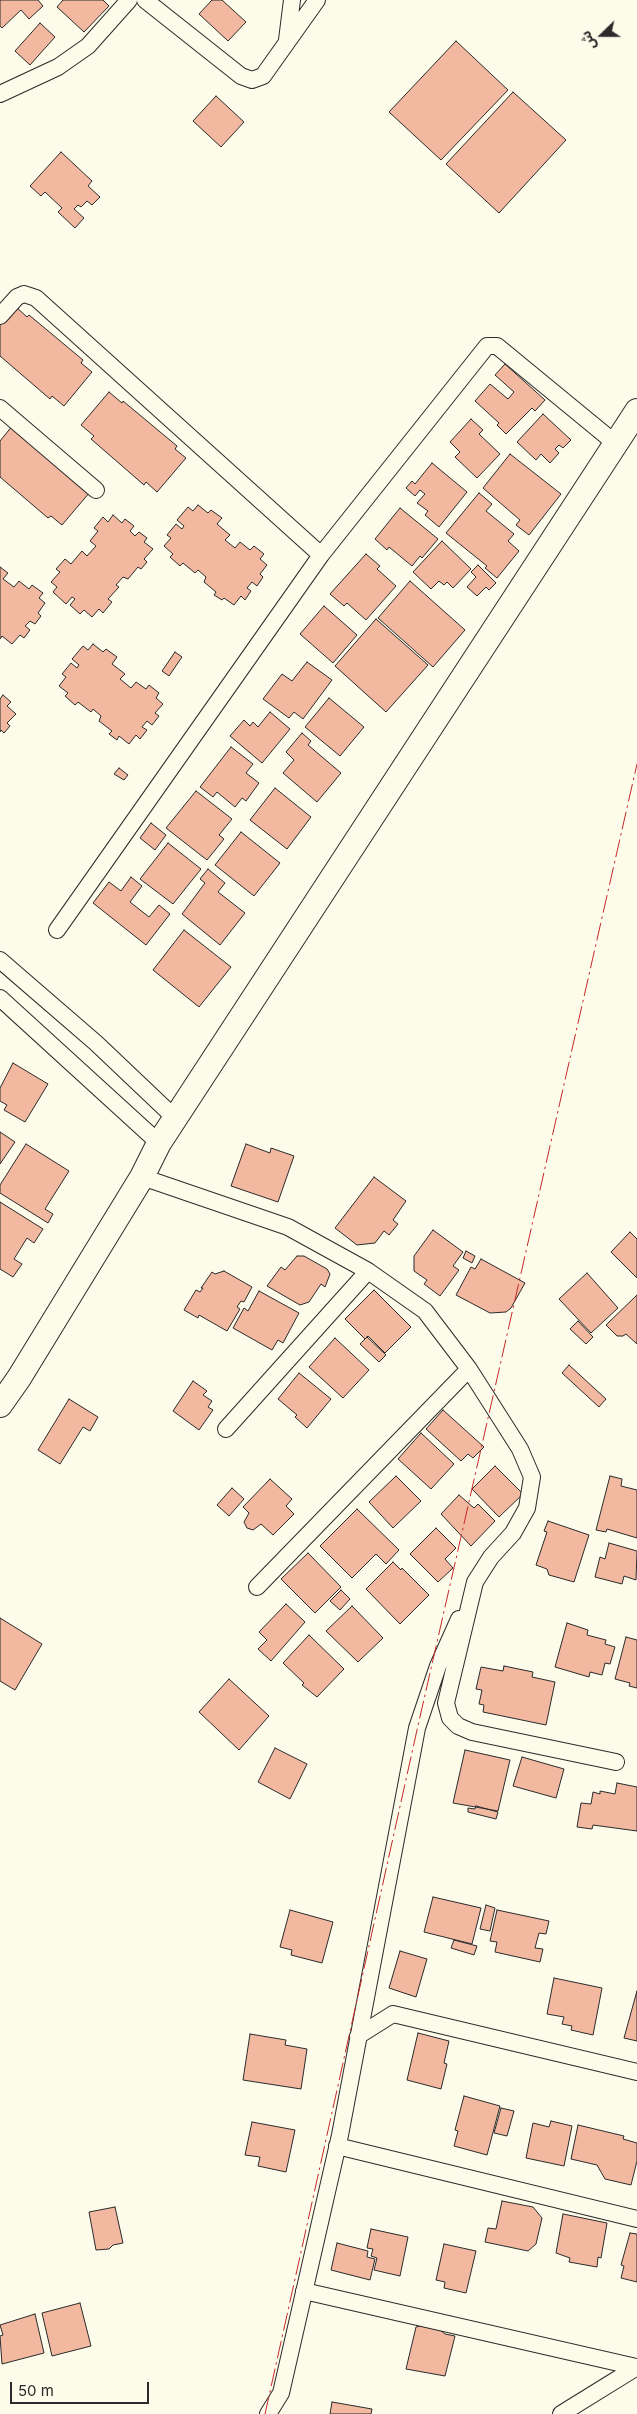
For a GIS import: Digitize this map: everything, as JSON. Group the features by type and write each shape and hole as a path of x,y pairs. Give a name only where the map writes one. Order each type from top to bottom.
{"street":[{"path":"0,94 58,67 88,46 129,0"},
{"path":"145,0 241,76 252,80 263,76 317,0"},
{"path":"287,44 292,0"},
{"path":"0,316 17,297 24,294 36,298 321,555"},
{"path":"57,930 321,555 487,346 497,346 615,443"},
{"path":"0,408 96,490"},
{"path":"0,1405 19,1378 142,1177 159,1143 175,1118 637,410"},
{"path":"0,960 96,1043 175,1118"},
{"path":"20,976 1,1001 159,1143"},
{"path":"142,1177 288,1227 368,1271 425,1311 469,1369 520,1449 532,1478 527,1508 513,1533 491,1557 475,1582 438,1666 417,1728 337,2146 282,2393 268,2414"},
{"path":"226,1430 368,1271"},
{"path":"257,1587 469,1369"},
{"path":"475,1582 446,1703 450,1718 458,1726 472,1732 616,1762"},
{"path":"358,2036 393,2014 637,2072"},
{"path":"337,2146 637,2219"},
{"path":"304,2291 637,2367"},
{"path":"561,2414 637,2367"}],"building":[{"path":"0,0 38,0 43,6 29,19 21,10 2,28 0,26"},
{"path":"63,0 103,0 109,6 84,32 57,7"},
{"path":"212,0 222,0 246,22 228,41 199,14"},
{"path":"40,23 55,37 30,65 15,51"},
{"path":"456,41 508,90 441,160 389,112"},
{"path":"513,92 566,140 499,213 446,164"},
{"path":"216,96 244,122 221,147 193,121"},
{"path":"61,152 92,181 88,186 100,197 92,205 87,201 81,207 78,205 74,209 84,218 75,228 58,212 62,208 45,192 41,196 30,186"},
{"path":"15,306 27,317 29,315 83,360 81,363 92,372 64,406 52,396 50,399 0,356 0,324"},
{"path":"505,364 545,400 535,411 532,408 506,434 497,425 499,423 475,401 490,384 508,399 514,392 495,375"},
{"path":"109,392 122,403 123,401 177,446 175,449 186,458 157,492 146,482 144,485 91,439 94,436 81,425"},
{"path":"543,414 571,440 563,448 559,445 555,449 559,453 550,463 541,454 536,460 517,442"},
{"path":"471,419 483,430 479,434 500,454 477,478 455,457 460,452 450,442"},
{"path":"13,425 90,492 62,525 51,516 48,518 0,477 0,441"},
{"path":"510,454 561,494 529,535 516,525 520,520 483,488"},
{"path":"432,463 467,492 439,527 425,515 428,511 417,503 425,494 420,490 415,496 406,488 412,481 415,484"},
{"path":"479,493 492,504 486,511 514,534 508,541 519,551 497,578 485,568 487,566 446,533"},
{"path":"198,505 208,513 211,510 222,518 217,524 230,535 225,540 235,548 240,542 250,550 254,546 264,554 260,559 267,565 260,574 263,577 257,586 252,582 247,588 251,591 245,600 241,596 234,605 224,598 222,600 214,595 216,592 204,582 206,577 198,570 195,573 183,563 180,566 170,557 173,554 164,546 171,538 167,535 176,524 182,529 184,526 177,520 188,507 193,511"},
{"path":"400,508 438,539 422,558 420,556 412,566 389,547 387,550 375,539"},
{"path":"113,515 122,523 125,519 134,526 130,531 135,536 139,532 147,538 144,542 153,549 144,559 147,562 141,569 138,567 128,579 123,577 116,585 119,587 108,599 112,602 103,613 99,609 92,617 84,610 80,614 70,605 75,599 72,597 66,604 53,592 57,587 51,582 60,572 56,569 65,559 71,564 82,551 87,556 96,546 90,541 98,531 94,528 103,517 108,522"},
{"path":"442,541 471,569 453,588 447,582 444,585 439,581 431,589 413,572"},
{"path":"366,554 380,566 377,569 396,586 366,620 347,603 344,606 330,594"},
{"path":"478,565 496,583 489,590 486,587 477,596 467,587 476,577 471,572"},
{"path":"0,567 8,573 3,579 14,587 19,581 29,589 32,585 43,593 39,598 45,603 38,613 41,616 35,624 30,621 25,626 30,630 24,638 20,635 12,644 2,636 0,639"},
{"path":"410,581 465,630 433,667 378,618"},
{"path":"324,606 357,635 333,663 300,634"},
{"path":"376,619 428,665 386,712 335,666"},
{"path":"93,644 103,652 106,649 117,657 112,664 125,674 120,679 131,688 136,682 146,689 149,685 159,693 156,698 163,704 155,713 159,716 152,725 147,721 142,727 147,730 140,739 136,735 129,744 119,736 117,740 109,734 112,731 99,721 101,716 93,709 91,712 78,702 75,705 65,696 68,693 59,686 66,677 62,674 71,663 77,668 79,665 72,659 83,646 88,650"},
{"path":"175,652 182,657 169,676 162,671"},
{"path":"307,662 332,680 303,719 294,712 289,718 263,699 282,674 292,681"},
{"path":"3,695 11,702 7,706 16,714 7,723 10,726 4,733 1,730 0,732 0,699"},
{"path":"329,698 364,727 340,756 305,727"},
{"path":"270,712 290,729 262,763 230,736 244,720 250,726 253,722 258,727"},
{"path":"302,733 311,741 308,745 341,773 317,802 283,773 294,760 286,752"},
{"path":"231,747 253,764 246,773 259,783 246,801 242,798 235,807 217,792 213,797 200,787"},
{"path":"119,768 128,775 124,780 114,774"},
{"path":"275,788 311,817 287,849 250,820"},
{"path":"196,791 232,819 219,835 224,839 207,860 166,828"},
{"path":"151,823 166,835 155,850 140,838"},
{"path":"241,832 280,863 254,896 215,865"},
{"path":"168,843 201,869 173,904 140,879"},
{"path":"208,869 225,883 218,892 245,913 220,945 182,914 205,883 200,879"},
{"path":"131,877 142,886 130,902 149,917 159,905 170,914 146,945 93,903 109,882 121,891"},
{"path":"184,930 231,967 199,1007 153,970"},
{"path":"13,1063 48,1084 25,1122 4,1110 7,1105 0,1101 0,1088"},
{"path":"0,1132 15,1142 0,1164"},
{"path":"26,1144 69,1171 45,1209 53,1214 48,1223 0,1193 0,1185"},
{"path":"246,1144 270,1153 271,1148 294,1156 278,1202 231,1186"},
{"path":"374,1177 406,1201 393,1220 398,1224 389,1235 384,1231 375,1243 357,1245 335,1228"},
{"path":"0,1202 43,1229 34,1243 27,1238 14,1259 22,1264 13,1277 0,1269"},
{"path":"433,1230 463,1252 453,1266 459,1270 440,1296 424,1284 427,1280 414,1271 414,1256"},
{"path":"630,1232 637,1239 637,1278 611,1252"},
{"path":"466,1251 475,1256 472,1263 463,1258"},
{"path":"297,1256 304,1256 327,1269 330,1274 325,1287 321,1284 309,1302 300,1305 267,1286 281,1267 285,1270"},
{"path":"481,1259 525,1283 511,1308 506,1312 490,1313 456,1295 471,1267 475,1269"},
{"path":"224,1271 252,1287 244,1302 241,1301 237,1307 240,1309 227,1331 199,1315 198,1318 184,1310 196,1290 200,1292 203,1288 201,1288 212,1272 215,1274"},
{"path":"587,1273 618,1308 591,1333 559,1299"},
{"path":"374,1290 411,1327 385,1353 368,1336 365,1339 345,1319"},
{"path":"259,1291 299,1313 283,1343 278,1340 272,1350 233,1328 244,1308 248,1311"},
{"path":"637,1295 637,1344 626,1334 617,1336 606,1325"},
{"path":"578,1321 593,1337 586,1344 570,1329"},
{"path":"367,1337 386,1355 379,1362 360,1344"},
{"path":"335,1338 369,1370 343,1398 309,1367"},
{"path":"569,1365 606,1399 599,1407 562,1373"},
{"path":"299,1373 331,1399 307,1428 295,1417 297,1415 278,1399"},
{"path":"193,1381 207,1391 203,1395 212,1401 208,1407 213,1410 199,1430 173,1411"},
{"path":"69,1399 98,1417 90,1431 83,1427 60,1464 38,1450"},
{"path":"443,1410 484,1447 473,1458 468,1454 461,1461 426,1429"},
{"path":"421,1433 454,1464 431,1489 398,1459"},
{"path":"495,1466 523,1494 499,1517 472,1489"},
{"path":"396,1476 421,1501 393,1528 369,1502"},
{"path":"610,1476 622,1479 621,1486 637,1490 637,1538 607,1529 606,1532 596,1530"},
{"path":"270,1479 292,1499 286,1506 294,1514 273,1535 261,1524 253,1530 247,1528 244,1522 249,1513 243,1507"},
{"path":"232,1488 244,1499 229,1516 217,1505"},
{"path":"459,1495 474,1508 478,1504 495,1521 471,1546 441,1514"},
{"path":"357,1509 399,1550 386,1564 376,1554 352,1578 320,1546"},
{"path":"548,1521 589,1535 574,1582 549,1575 547,1569 536,1565 547,1532 544,1531"},
{"path":"436,1528 456,1548 445,1559 453,1568 438,1582 410,1554"},
{"path":"609,1543 637,1551 636,1580 624,1576 622,1584 595,1577 600,1557 605,1559"},
{"path":"308,1553 341,1587 315,1613 281,1579"},
{"path":"393,1562 401,1570 402,1568 429,1595 400,1624 366,1589"},
{"path":"341,1590 350,1599 340,1610 330,1601"},
{"path":"286,1604 305,1622 271,1661 258,1649 267,1640 259,1632"},
{"path":"352,1606 383,1638 358,1662 326,1631"},
{"path":"0,1618 42,1644 15,1690 0,1681"},
{"path":"567,1623 588,1630 587,1635 606,1640 605,1644 615,1647 610,1664 605,1663 602,1675 590,1672 589,1677 555,1667"},
{"path":"309,1635 344,1669 317,1697 302,1685 304,1683 283,1663"},
{"path":"626,1637 637,1640 637,1688 629,1686 630,1683 615,1679"},
{"path":"504,1666 533,1672 532,1677 555,1682 546,1725 483,1712 484,1705 479,1704 482,1690 476,1689 481,1667 503,1671"},
{"path":"229,1679 269,1716 239,1750 199,1712"},
{"path":"275,1748 307,1764 290,1799 258,1782"},
{"path":"465,1750 510,1760 498,1811 453,1803"},
{"path":"522,1757 564,1769 556,1798 513,1786"},
{"path":"617,1783 637,1787 637,1831 593,1825 592,1829 577,1827 581,1803 591,1804 593,1792 600,1794 600,1791 615,1794"},
{"path":"476,1806 498,1812 496,1819 468,1812 468,1808 475,1809"},
{"path":"433,1897 481,1908 472,1944 424,1932"},
{"path":"486,1905 495,1908 490,1931 480,1929"},
{"path":"290,1910 333,1922 322,1963 291,1955 292,1950 280,1947"},
{"path":"497,1910 549,1921 546,1934 539,1933 535,1948 543,1949 540,1962 495,1952 497,1942 490,1941"},
{"path":"454,1940 477,1946 474,1955 451,1948"},
{"path":"400,1951 427,1959 416,1997 389,1988"},
{"path":"554,1978 602,1988 593,2035 571,2030 572,2026 562,2024 564,2017 547,2014"},
{"path":"637,1991 637,2041 624,2038"},
{"path":"418,2033 449,2041 444,2063 447,2064 441,2089 407,2080"},
{"path":"250,2034 286,2040 285,2045 307,2049 301,2089 243,2080"},
{"path":"464,2096 500,2106 487,2155 454,2146 458,2131 455,2130"},
{"path":"501,2108 514,2111 507,2136 494,2133"},
{"path":"551,2121 572,2126 564,2166 526,2158 533,2123 549,2127"},
{"path":"252,2122 295,2130 286,2172 258,2166 260,2157 245,2155"},
{"path":"578,2125 624,2136 623,2139 637,2143 637,2161 631,2185 605,2179 597,2165 571,2159"},
{"path":"502,2201 533,2207 542,2218 536,2244 528,2251 485,2242 488,2228 496,2229"},
{"path":"115,2207 123,2243 113,2245 109,2249 96,2250 89,2212"},
{"path":"563,2214 607,2223 601,2258 598,2257 597,2267 569,2262 570,2258 556,2253"},
{"path":"371,2229 408,2237 400,2276 374,2270 377,2258 371,2256 373,2249 367,2248"},
{"path":"630,2233 637,2234 637,2282 621,2278 624,2266 621,2265"},
{"path":"337,2243 368,2251 367,2257 375,2259 370,2280 331,2270"},
{"path":"444,2244 476,2251 466,2293 444,2288 445,2282 436,2280"},
{"path":"80,2303 91,2346 52,2356 42,2313"},
{"path":"35,2314 44,2353 2,2364 0,2336 3,2335 0,2325"},
{"path":"424,2325 455,2336 445,2376 406,2369 416,2327"},
{"path":"332,2402 372,2409 371,2414 330,2414"}],"power":[{"path":"265,2414 417,1730 637,764"}]}
